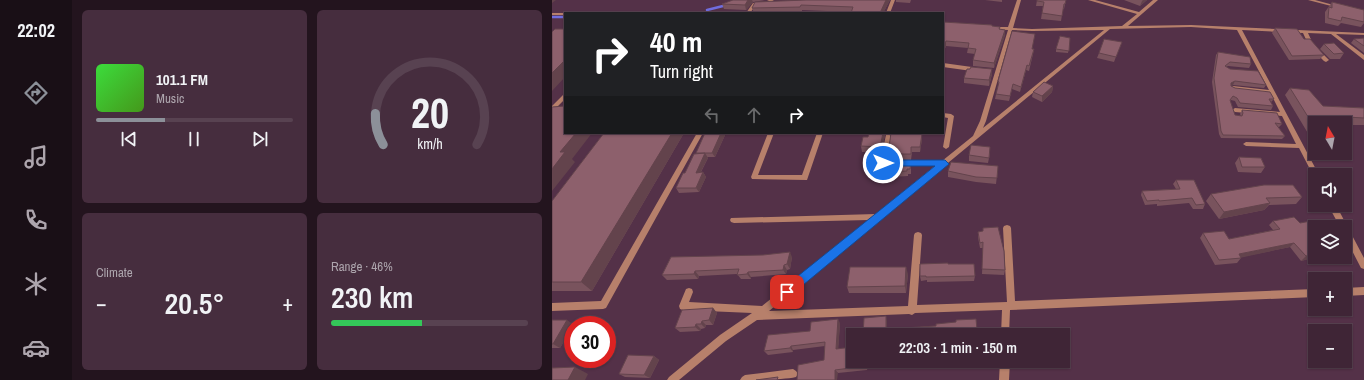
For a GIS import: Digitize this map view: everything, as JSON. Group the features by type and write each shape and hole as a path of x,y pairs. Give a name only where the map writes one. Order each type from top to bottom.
{"street":[{"path":"888,12 893,0"},
{"path":"974,140 983,121 1018,0"},
{"path":"1092,0 1138,13"},
{"path":"1124,27 1138,13 1156,0"},
{"path":"1310,0 1346,9"},
{"path":"749,12 755,4 772,2"},
{"path":"552,14 564,14"},
{"path":"987,27 1009,29 1191,26 1333,34 1364,34"},
{"path":"672,380 723,338 764,310 878,217 948,163 1109,28"},
{"path":"1239,28 1312,168"},
{"path":"1305,32 1311,45 1326,60"},
{"path":"1333,34 1364,58"},
{"path":"944,65 997,72"},
{"path":"1255,71 1262,72"},
{"path":"1233,88 1272,92"},
{"path":"553,108 564,97"},
{"path":"1232,103 1237,117"},
{"path":"553,108 564,107"},
{"path":"1235,110 1284,114"},
{"path":"944,115 951,116 946,146"},
{"path":"552,307 603,305 699,134"},
{"path":"771,134 754,177 805,178 820,134"},
{"path":"888,136 883,163 948,163"},
{"path":"1246,144 1301,146"},
{"path":"734,220 878,217"},
{"path":"1006,328 1008,306 1007,228"},
{"path":"912,311 918,235"},
{"path":"1352,243 1364,266"},
{"path":"1352,292 1364,291"},
{"path":"690,292 683,306 764,310"},
{"path":"756,316 912,311 1308,293"},
{"path":"1004,380 1005,368"},
{"path":"745,380 793,374"}],"building":[{"path":"733,0 748,0 745,5 722,4"},
{"path":"806,0 886,0 880,12 851,12 853,7 801,5 800,7 752,8 755,2"},
{"path":"1037,0 1066,0 1062,16 1042,13 1044,2"},
{"path":"1332,2 1364,10 1364,22 1342,17 1341,21 1328,18 1329,7 1332,8"},
{"path":"944,22 992,25 1000,27 999,29 1005,30 994,63 973,60 976,49 968,48 969,43 946,41 944,46"},
{"path":"1275,28 1297,29 1304,39 1310,39 1324,55 1292,56"},
{"path":"555,29 564,29 564,61 552,73 552,32"},
{"path":"1012,31 1035,34 1032,49 1034,49 1029,66 1027,65 1021,87 1013,84 1010,96 996,94 998,81"},
{"path":"1060,36 1070,38 1069,51 1056,49"},
{"path":"1364,38 1364,46 1354,39"},
{"path":"1104,39 1122,42 1116,57 1099,53"},
{"path":"1334,43 1344,53 1334,54 1324,44"},
{"path":"1218,52 1250,57 1251,64 1230,62 1225,66 1230,69 1258,71 1266,85 1235,81 1231,83 1231,86 1235,88 1270,92 1274,99 1269,99 1273,106 1240,103 1237,98 1233,96 1230,100 1235,115 1242,116 1242,110 1277,113 1282,124 1275,123 1285,136 1223,135 1221,131 1214,78"},
{"path":"971,67 992,69 989,80 964,78 967,69 970,69"},
{"path":"1044,82 1053,86 1042,96 1033,92"},
{"path":"1290,88 1309,90 1323,106 1364,108 1364,118 1352,117 1352,116 1308,117"},
{"path":"564,106 564,134 575,134 560,152 565,152 552,169 552,107"},
{"path":"603,134 671,134 581,282 552,282 552,201"},
{"path":"705,134 721,134 712,153 696,153"},
{"path":"869,134 883,134 880,147 861,146 863,137 868,137"},
{"path":"891,134 922,134 920,147 911,147 911,154 888,154"},
{"path":"971,145 990,147 989,158 969,155"},
{"path":"705,153 696,173 703,172 696,188 676,188 694,154"},
{"path":"1239,157 1261,158 1265,167 1242,167"},
{"path":"885,161 911,161 910,169 907,169 907,171 890,172 890,170 885,170"},
{"path":"951,162 998,166 997,178 976,177 948,171"},
{"path":"1176,180 1194,180 1205,204 1196,205 1192,198 1147,201 1142,191 1180,189"},
{"path":"1264,185 1293,185 1302,197 1266,198 1270,203 1224,212 1211,194"},
{"path":"1294,217 1300,223 1308,222 1308,256 1306,256 1294,243 1239,254 1241,258 1219,260 1203,233 1224,231 1229,239 1280,229 1273,221"},
{"path":"998,227 1004,251 1005,270 982,269 983,242 980,243 978,232 983,231 983,228"},
{"path":"790,252 787,264 784,265 783,270 748,272 747,274 737,275 739,269 695,271 694,274 662,275 671,257 763,255"},
{"path":"920,264 974,264 975,276 920,276"},
{"path":"850,267 906,267 905,286 847,287"},
{"path":"713,308 709,320 702,321 701,324 696,324 695,327 675,328 682,310"},
{"path":"886,316 886,328 863,328 864,318"},
{"path":"838,319 836,349 846,348 846,368 850,368 835,370 835,380 797,380 798,365 824,360 825,342 764,351 768,335 810,331 811,322"},
{"path":"976,319 977,328 903,328 936,326 936,324 956,322 956,320"},
{"path":"552,320 564,320 564,325 552,344"},
{"path":"628,355 654,356 644,375 619,374"},
{"path":"552,368 574,368 568,380 552,380"},
{"path":"778,377 777,380 756,380"}],"waterway":[{"path":"707,10 727,5"},
{"path":"552,17 564,17"}],"route":[{"path":"787,292 945,164 883,163"}]}
